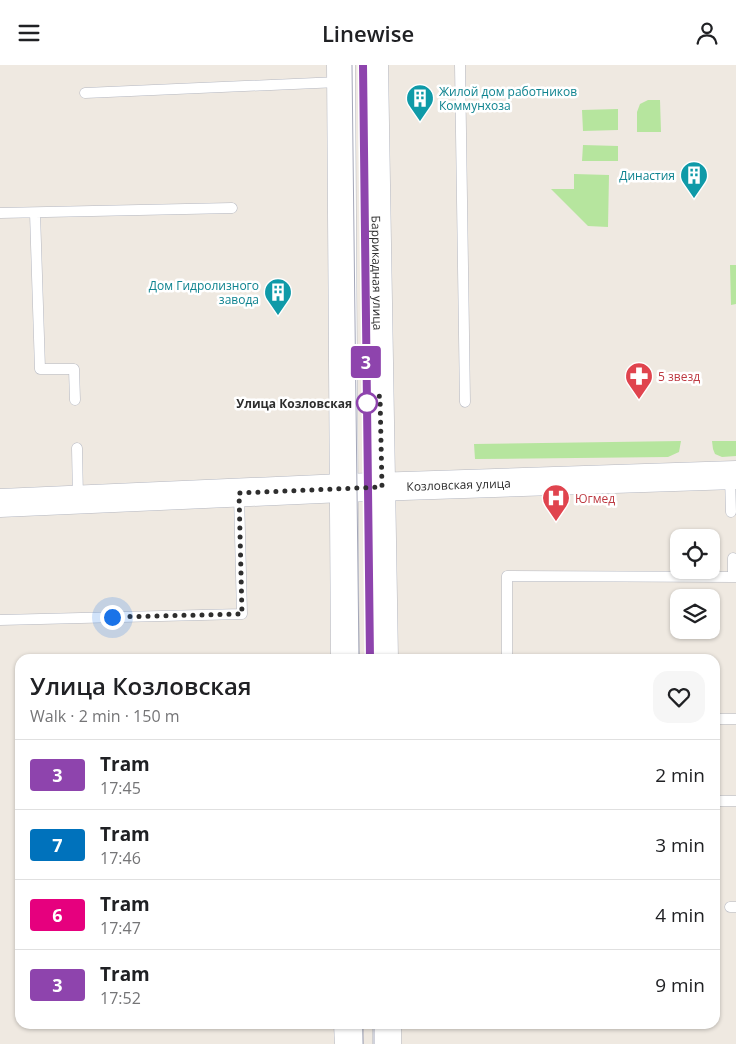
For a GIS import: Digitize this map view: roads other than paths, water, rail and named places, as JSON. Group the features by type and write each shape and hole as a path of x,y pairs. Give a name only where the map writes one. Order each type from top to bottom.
{"street":[{"name":"Баррикадная улица","path":"374,65 384,654"},
{"path":"341,73 345,654"},
{"name":"Козловская улица","path":"0,503 343,488 733,475"},
{"path":"348,1029 348,1044"},
{"path":"387,1029 387,1044"}],"lane":[{"path":"460,65 465,402"},
{"path":"85,93 341,73"},
{"path":"0,213 232,208"},
{"path":"35,213 40,369 74,369 75,400"},
{"path":"77,448 78,499"},
{"path":"731,513 733,475"},
{"path":"0,620 242,614 239,493"},
{"path":"507,654 507,576 735,577 733,558"},
{"path":"720,719 736,719"},
{"path":"720,801 736,801"}],"tram line":[{"path":"352,65 359,654"},
{"path":"363,65 370,654"},
{"name":"3","path":"363,65 370,654"},
{"path":"363,1029 363,1044"},
{"path":"374,1029 374,1044"}],"place":[{"name":"Жилой дом работников Коммунхоза","path":"420,122"},
{"name":"Династия","path":"694,199"},
{"name":"Дом Гидролизного завода","path":"278,316"},
{"name":"5 звезд","path":"639,400"},
{"name":"Улица Козловская","path":"367,403"},
{"name":"Югмед","path":"556,522"}]}
